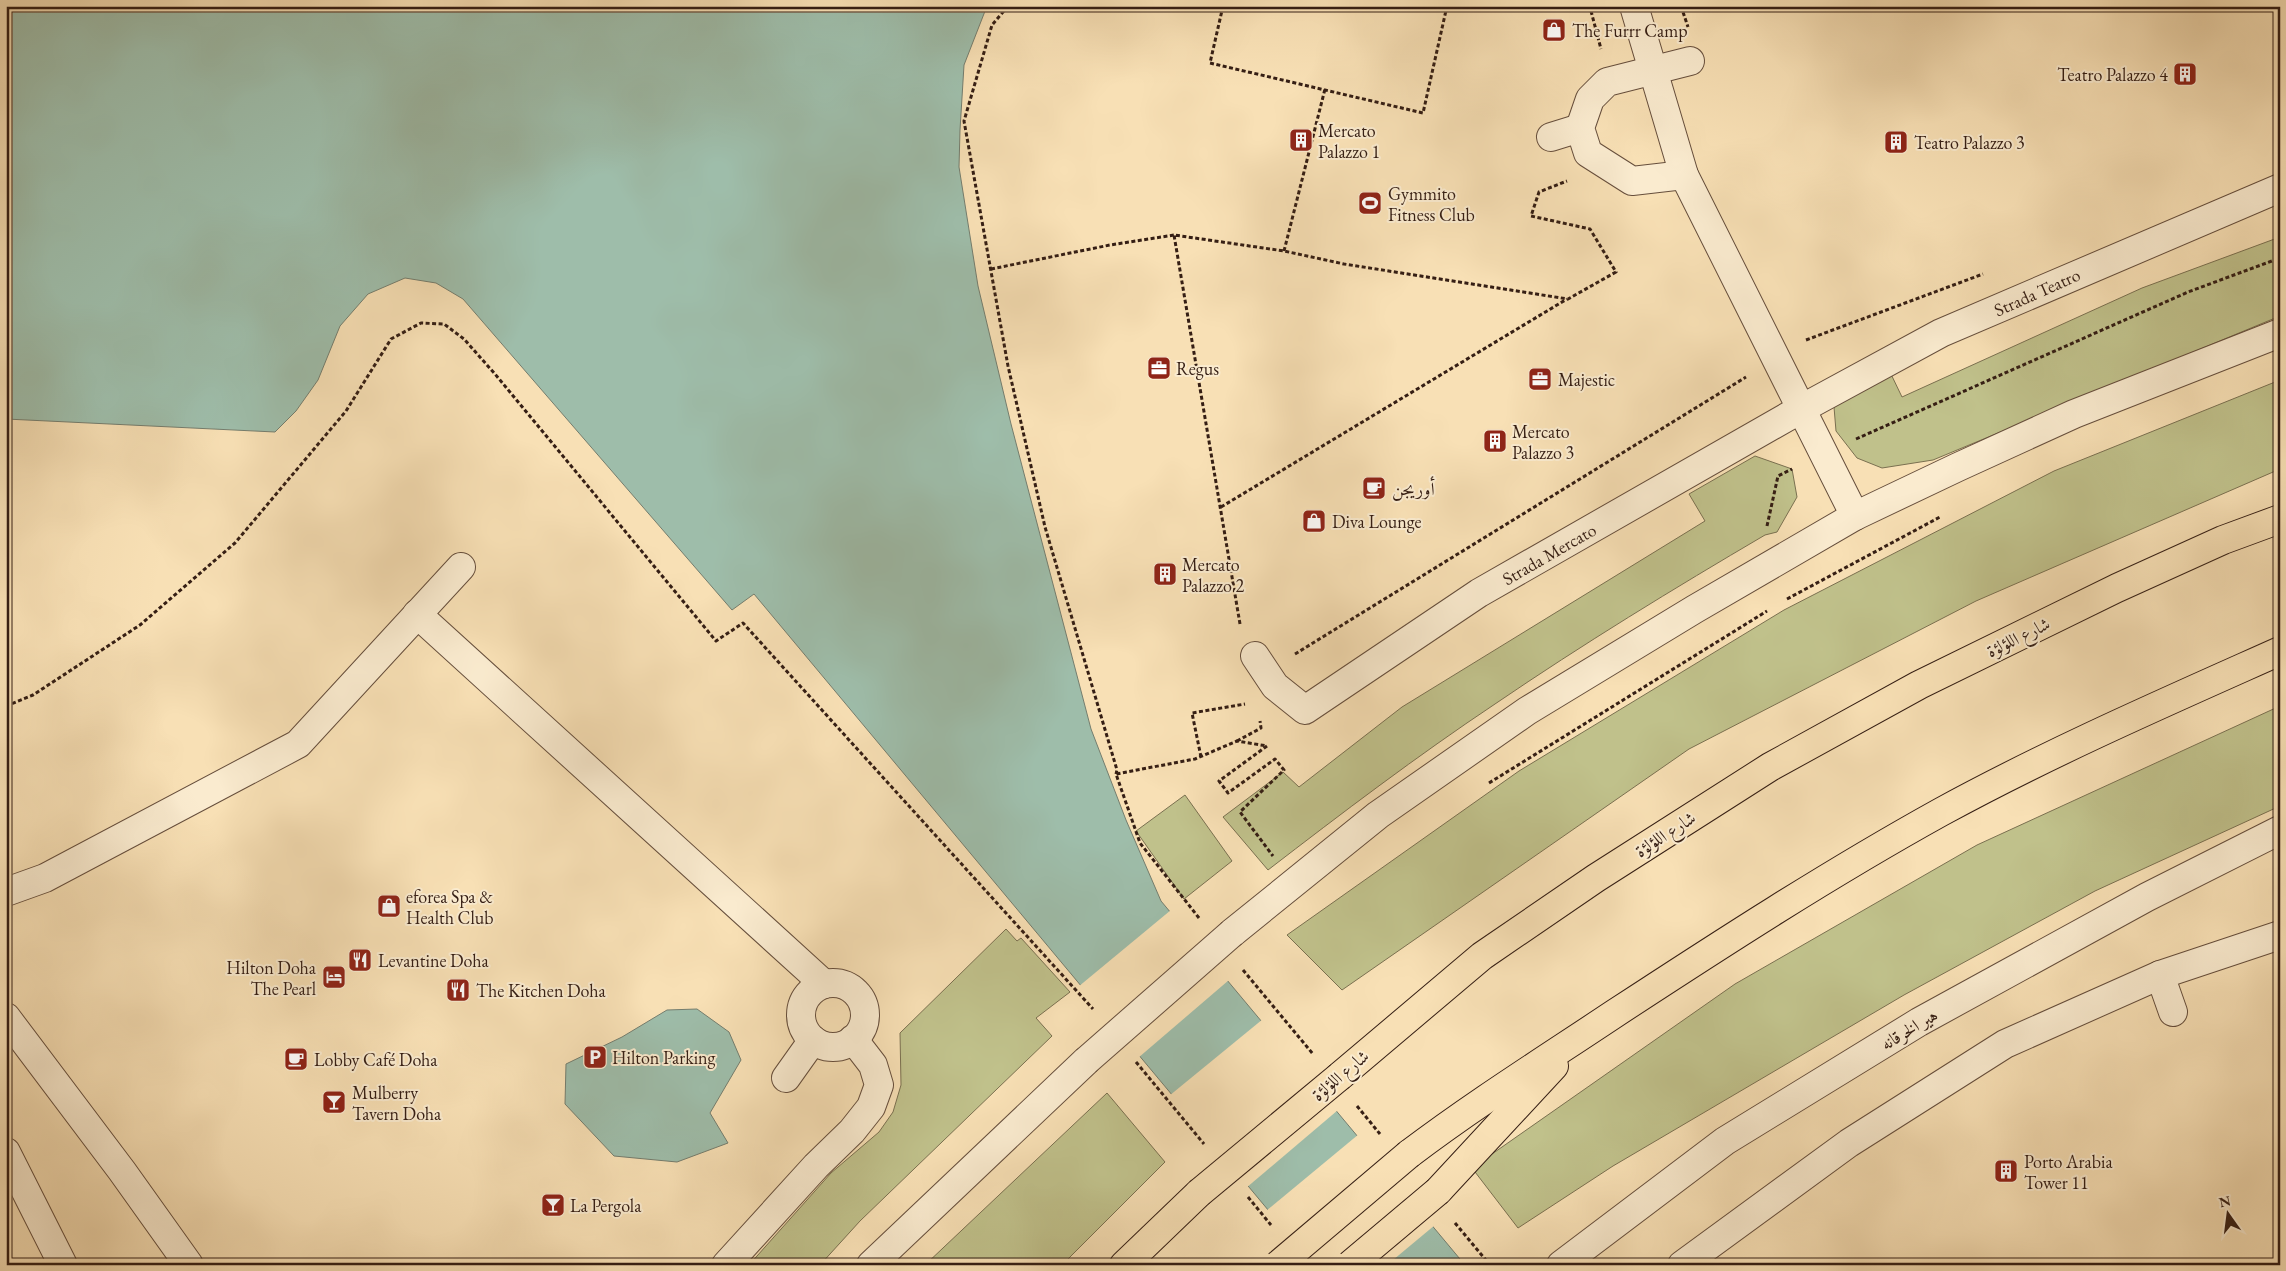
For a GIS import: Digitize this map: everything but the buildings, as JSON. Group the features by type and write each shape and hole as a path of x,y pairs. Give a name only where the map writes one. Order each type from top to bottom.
{"main road":[{"name":"شارع اللؤلؤة","path":"1124,1265 1199,1193 1482,956 1596,878 1770,767 1919,685 2222,540 2280,519"},
{"path":"1278,1265 1446,1125 1703,955 1863,857 1942,812 2040,762 2280,651"},
{"path":"1350,1265 1438,1191 1584,1034"}],"street":[{"path":"1634,6 1684,174 1855,516"},
{"path":"1684,174 1632,181 1588,153 1580,128 1590,99 1607,82 1690,61"},
{"path":"1551,137 1580,128"},
{"name":"Strada Teatro","path":"1801,409 1941,334 2280,188"},
{"path":"871,1265 1086,1061 1232,933 1378,815 1528,711 1695,609 1855,516 2074,414 2280,333"},
{"name":"Strada Mercato","path":"1255,656 1275,686 1305,710 1480,593 1801,409"},
{"path":"6,892 45,878 298,744 461,567"},
{"path":"416,614 824,984"},
{"name":"هير الخرقانه","path":"1561,1265 1725,1141 1918,1022 2147,897 2280,830"},
{"path":"1682,1265 1849,1142 2005,1044 2160,975 2280,936"},
{"path":"2160,975 2172,1012"},
{"path":"835,982 846,985 854,991 861,1000 864,1021 860,1031 853,1039 844,1044 833,1046 813,1040 802,1024 802,1004 807,995 824,984 835,982"},
{"path":"6,1017 122,1171 189,1265"},
{"path":"726,1265 816,1166 852,1130 871,1107 879,1085 873,1064 853,1039"},
{"path":"786,1078 813,1040"},
{"path":"6,1152 63,1265"}],"path":[{"path":"1008,6 992,25 964,121 1008,366 1045,527 1117,770 1116,774 1140,843 1196,915"},
{"path":"1223,6 1210,63 1423,113 1447,6"},
{"path":"1579,6 1591,11 1602,53"},
{"path":"1681,6 1685,19"},
{"path":"1284,251 1325,89"},
{"path":"1221,508 1568,298 1616,272 1590,229 1531,216 1539,192"},
{"path":"990,269 1110,245 1174,236 1284,251 1344,264 1568,298"},
{"path":"1174,236 1240,624"},
{"path":"6,706 33,695 140,625 236,543 346,410 391,338 421,323 444,324 464,339 494,374 716,642 744,623 1096,1014"},
{"path":"1778,604 1946,514"},
{"path":"1488,784 1770,609"},
{"path":"1201,757 1192,713 1252,703"},
{"path":"1116,774 1201,757 1237,740 1267,746 1219,781 1228,793 1275,759 1284,770 1240,812 1278,862"},
{"path":"1134,1060 1209,1151"},
{"path":"1247,1196 1272,1227"}],"green space":[{"path":"2280,237 2280,316 1933,460 1882,468 1857,458 1836,431 1834,407 1889,370 1902,397 2142,288"},
{"path":"2280,380 2280,469 1976,601 1689,749 1342,990 1287,935 1519,771 1784,610 2054,471"},
{"path":"1755,456 1792,469 1797,497 1777,532 1765,535 1696,576 1528,682 1408,764 1268,870 1223,817 1283,772 1299,787 1402,707 1705,521 1689,494"},
{"path":"2280,706 2280,806 2095,891 1904,995 1613,1166 1518,1228 1472,1168 1735,984 1977,845"},
{"path":"1185,795 1232,861 1184,899 1136,831"},
{"path":"1006,929 1017,941 1021,938 1070,992 1036,1018 1052,1036 860,1221 820,1265 749,1265 831,1173 879,1132 893,1112 901,1085 900,1033"},
{"path":"1107,1093 1165,1162 1062,1265 925,1265"}],"shaded area":[{"path":"6,6 987,6 964,65 959,167 978,286 1011,424 1091,729 1126,820 1161,901 1465,1265 1314,1265 754,594 732,610 463,299 436,283 405,278 368,294 340,326 318,380 296,411 275,432 6,419"},
{"path":"697,1009 729,1032 741,1060 710,1113 728,1143 677,1162 614,1156 565,1104 566,1064 622,1037 667,1010"}],"pier":[{"path":"1171,910 1229,980 1138,1058 1078,987"},
{"path":"1263,1019 1338,1110 1246,1188 1169,1096"},
{"path":"1359,1134 1435,1225 1387,1265 1310,1265 1266,1211"}],"place":[{"name":"The Furrr Camp","path":"1554,30"},
{"name":"Teatro Palazzo 4","path":"2185,74"},
{"name":"Mercato Palazzo 1","path":"1301,140"},
{"name":"Teatro Palazzo 3","path":"1896,142"},
{"name":"Gymmito Fitness Club","path":"1370,203"},
{"name":"Regus","path":"1159,368"},
{"name":"Majestic","path":"1540,379"},
{"name":"Mercato Palazzo 3","path":"1495,441"},
{"name":"أوريجن","path":"1374,488"},
{"name":"Diva Lounge","path":"1314,521"},
{"name":"Mercato Palazzo 2","path":"1165,574"},
{"name":"eforea Spa & Health Club","path":"389,906"},
{"name":"Levantine Doha","path":"360,960"},
{"name":"Hilton Doha The Pearl","path":"334,977"},
{"name":"The Kitchen Doha","path":"458,990"},
{"name":"Hilton Parking","path":"595,1057"},
{"name":"Lobby Café Doha","path":"296,1059"},
{"name":"Mulberry Tavern Doha","path":"334,1102"},
{"name":"Porto Arabia Tower 11","path":"2006,1171"},
{"name":"La Pergola","path":"553,1205"}]}
